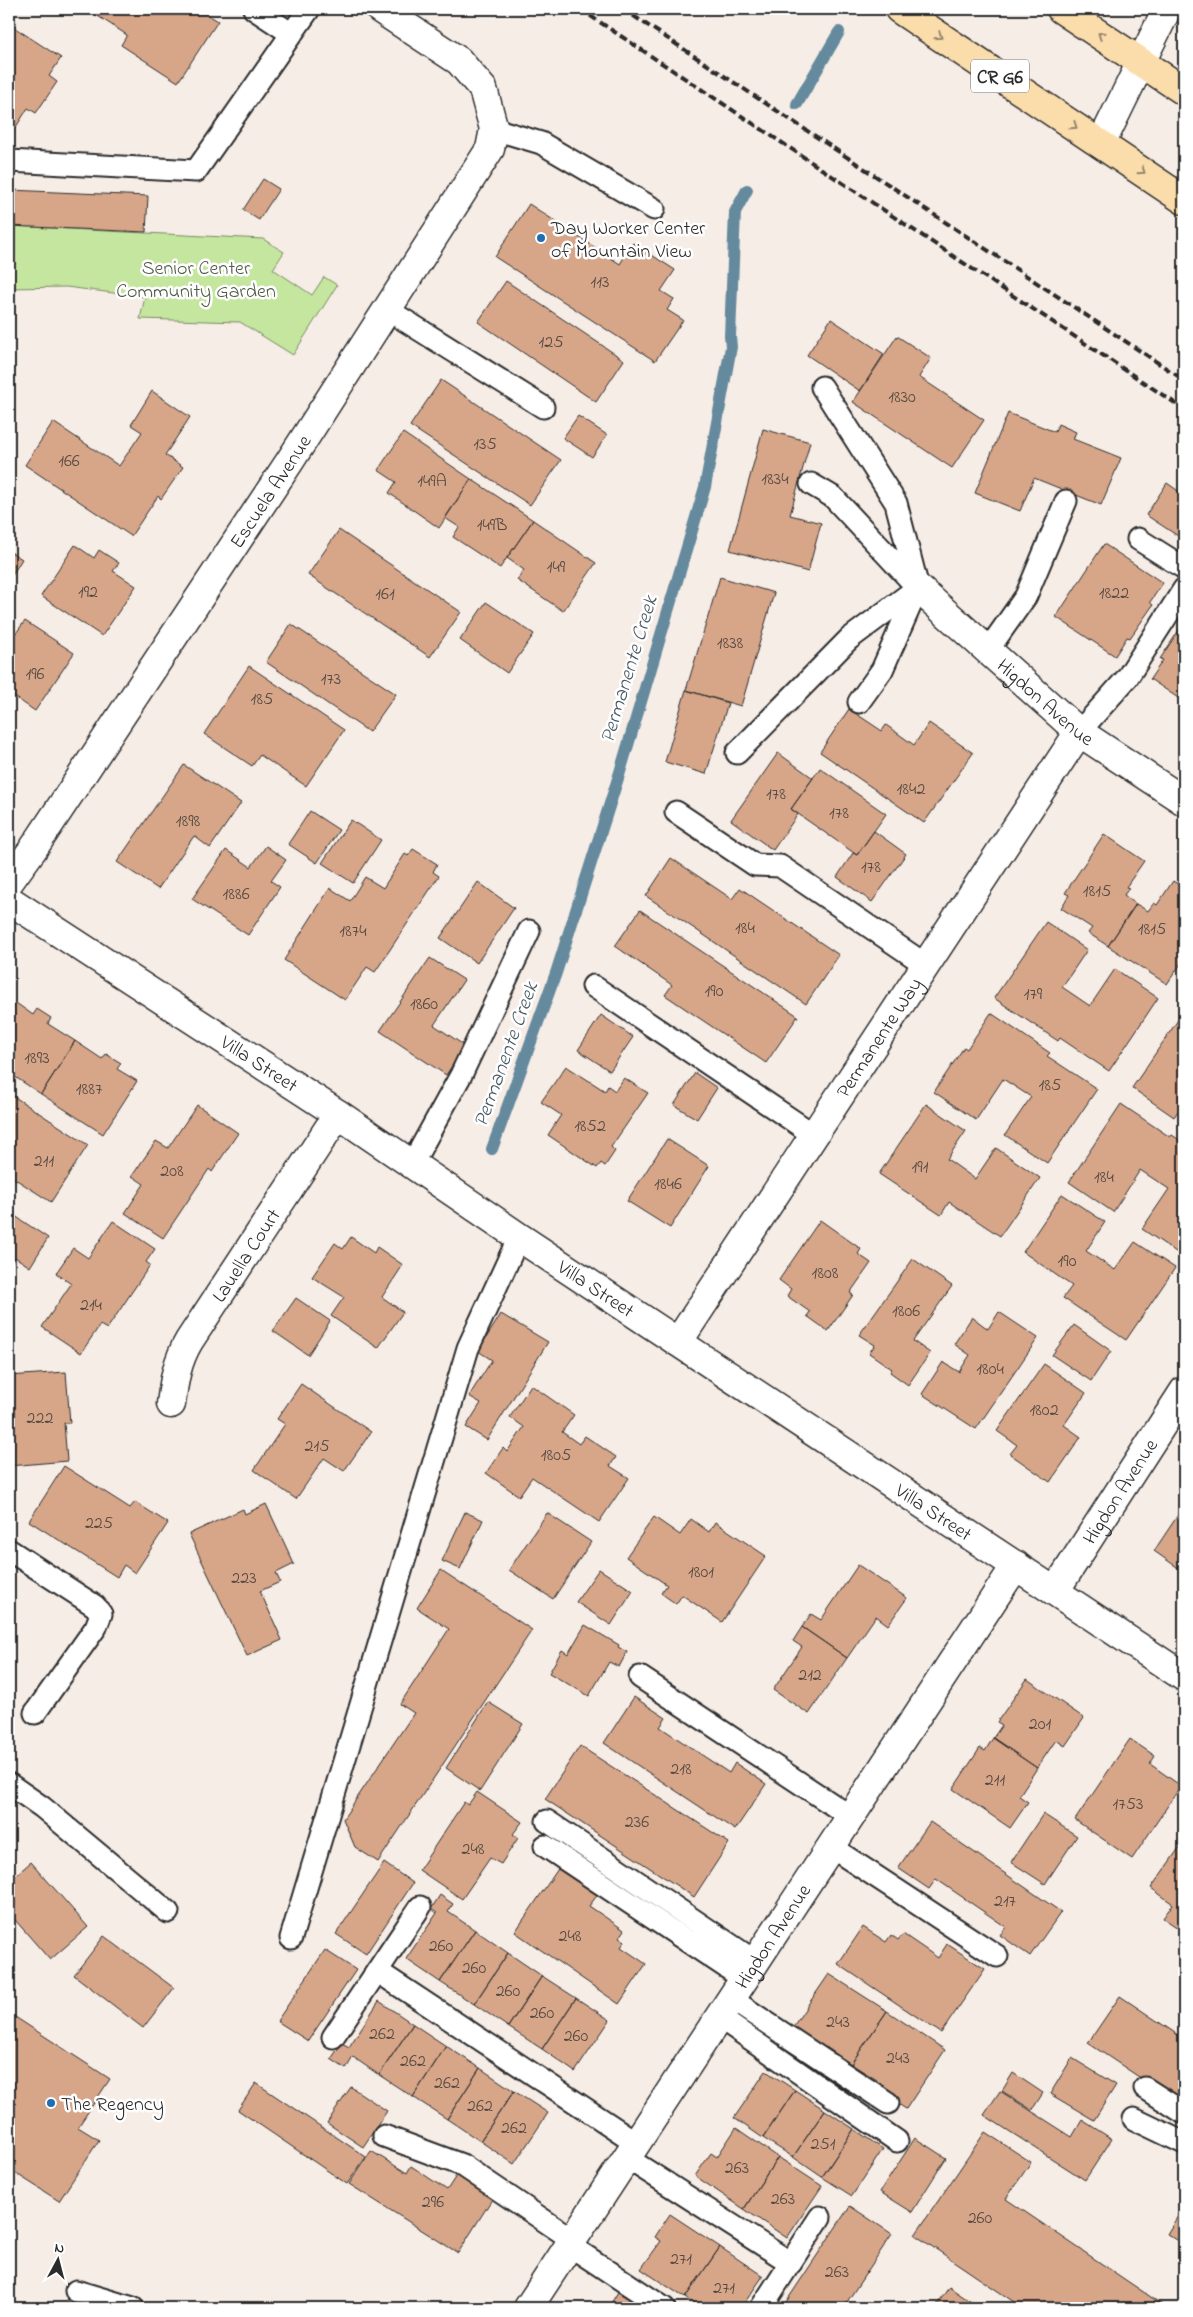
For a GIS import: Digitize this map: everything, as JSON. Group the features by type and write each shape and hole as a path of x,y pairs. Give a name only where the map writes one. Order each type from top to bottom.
{"highway":[{"name":"CR G6","path":"899,9 1184,200"},
{"path":"1061,9 1184,91"}],"street":[{"path":"380,9 459,61 483,89 494,129"},
{"path":"1102,144 1167,9"},
{"name":"Escuela Avenue","path":"9,882 33,849 388,310 490,149 494,129"},
{"name":"Higdon Avenue","path":"918,588 1079,732 1184,801"},
{"name":"Permanente Way","path":"678,1342 1079,732"},
{"name":"Villa Street","path":"9,900 338,1114 519,1237 1184,1677"},
{"name":"Lauella Court","path":"171,1404 178,1363 188,1341 338,1114"},
{"name":"Higdon Avenue","path":"1055,1591 1184,1391"},
{"name":"Higdon Avenue","path":"528,2308 1016,1565"}],"lane":[{"path":"254,9 292,34"},
{"path":"9,161 196,171 309,9"},
{"path":"494,129 541,143 654,209"},
{"path":"388,310 543,408"},
{"path":"822,386 896,503 918,588 882,670 859,702"},
{"path":"811,484 833,498 918,588"},
{"path":"988,650 1026,596 1066,502"},
{"path":"1138,539 1184,568"},
{"path":"737,753 849,639 918,588"},
{"path":"1079,732 1127,678 1184,588"},
{"path":"676,812 755,865 780,866 926,965"},
{"path":"412,1164 461,1075 529,931"},
{"path":"592,986 814,1135"},
{"path":"291,1938 468,1348 519,1237"},
{"path":"9,1550 95,1606 101,1614 96,1627 35,1713"},
{"path":"640,1677 851,1817"},
{"path":"9,1784 42,1807 168,1912"},
{"path":"547,1821 738,1989 897,2141"},
{"path":"545,1846 888,2103"},
{"path":"832,1847 997,1956"},
{"path":"333,2037 420,1907"},
{"path":"377,1971 791,2263"},
{"path":"1145,2088 1184,2113"},
{"path":"1134,2119 1184,2143"},
{"path":"384,2136 462,2165 664,2308"},
{"path":"762,2308 820,2217"},
{"path":"76,2291 132,2308"}],"green space":[{"name":"Senior Center Community Garden","path":"9,226 263,239 284,252 273,269 312,295 324,277 337,285 293,355 240,322 140,319 145,297 66,287 9,288"}],"building":[{"path":"87,9 199,9 218,21 178,82 121,45 127,35"},
{"path":"9,24 61,58 49,76 57,82 36,113 28,108 9,138"},
{"path":"263,179 279,189 259,220 243,210"},
{"path":"9,190 148,196 146,232 9,226"},
{"path":"529,204 620,264 633,243 675,270 661,291 674,299 667,310 683,320 655,361 495,257"},
{"path":"506,281 624,360 596,402 478,322"},
{"path":"831,319 884,354 860,391 807,355"},
{"path":"897,336 931,358 919,377 984,420 952,468 853,402"},
{"path":"441,380 561,460 530,505 410,426"},
{"path":"152,391 190,417 165,455 183,467 161,499 158,496 131,536 25,465 53,422 119,466 142,432 131,425"},
{"path":"1008,413 1055,432 1058,424 1076,432 1073,439 1121,458 1101,505 1034,478 1020,511 975,493"},
{"path":"578,416 607,435 592,457 563,438"},
{"path":"763,429 810,442 790,515 821,523 808,572 730,550"},
{"path":"403,433 471,479 439,528 389,493 396,482 378,470"},
{"path":"471,479 533,520 500,568 453,537 459,527 445,518"},
{"path":"1167,483 1184,495 1184,540 1146,515"},
{"path":"533,520 596,563 563,611 517,580 524,570 507,558"},
{"path":"339,530 461,612 430,657 308,575"},
{"path":"1104,544 1163,583 1150,602 1153,605 1130,638 1127,637 1115,656 1056,617"},
{"path":"75,545 94,558 99,550 119,563 113,571 136,586 102,636 41,596"},
{"path":"9,551 22,559 9,580"},
{"path":"720,577 774,593 741,706 686,690"},
{"path":"486,602 534,634 507,673 460,640"},
{"path":"25,621 74,653 35,711 9,693 9,628 16,633"},
{"path":"291,624 396,694 369,732 266,662"},
{"path":"1183,624 1184,702 1150,679 1163,660 1160,659"},
{"path":"249,666 344,730 306,786 260,755 252,766 204,734"},
{"path":"686,690 728,703 706,774 665,762"},
{"path":"849,709 882,731 886,725 914,745 929,723 973,753 924,823 820,752"},
{"path":"9,739 13,742 9,749"},
{"path":"778,753 813,778 791,809 798,814 773,850 731,820"},
{"path":"184,765 241,803 210,848 194,836 158,889 117,862"},
{"path":"820,768 886,814 857,855 791,809"},
{"path":"310,811 339,830 317,863 288,844"},
{"path":"351,820 381,840 353,883 322,863"},
{"path":"874,831 906,854 872,902 837,877 853,853 857,855"},
{"path":"1104,834 1144,861 1126,887 1129,888 1124,895 1136,904 1108,946 1088,933 1092,928 1061,908 1069,895 1065,893"},
{"path":"266,846 286,860 271,881 280,887 248,935 192,899 226,850 251,867"},
{"path":"413,849 437,864 433,872 439,876 375,972 367,967 345,1000 284,960 330,888 350,901 365,877 383,888 405,854 408,856"},
{"path":"671,858 732,899 740,888 839,955 806,1004 646,896"},
{"path":"1173,881 1184,888 1184,959 1167,984 1108,946 1136,904 1148,911 1154,903 1157,905"},
{"path":"478,882 514,908 477,963 440,938"},
{"path":"640,910 798,1016 766,1063 665,995 672,985 615,946"},
{"path":"1046,922 1087,950 1062,987 1090,1006 1115,969 1158,998 1109,1071 1060,1038 1058,1041 994,998"},
{"path":"430,958 464,980 434,1025 465,1046 446,1075 380,1031"},
{"path":"16,1003 33,1015 37,1009 51,1018 48,1024 75,1041 41,1094 9,1073 9,1014"},
{"path":"991,1013 1050,1053 1047,1056 1097,1089 1047,1163 1005,1135 1031,1097 1003,1079 976,1120 934,1092 964,1047 967,1049"},
{"path":"1182,1014 1184,1015 1184,1102 1174,1117 1132,1088"},
{"path":"601,1015 633,1037 610,1071 578,1050"},
{"path":"75,1041 102,1059 106,1054 121,1063 117,1069 137,1081 103,1134 41,1094"},
{"path":"566,1066 605,1091 608,1086 615,1091 624,1078 648,1093 611,1147 615,1151 605,1166 601,1163 597,1168 548,1135 561,1115 541,1102"},
{"path":"695,1073 717,1088 697,1119 674,1105"},
{"path":"10,1094 88,1145 51,1202 9,1175"},
{"path":"926,1104 966,1131 947,1159 975,1179 996,1148 1040,1178 1000,1236 949,1202 941,1215 879,1174"},
{"path":"1121,1104 1170,1137 1172,1135 1184,1143 1184,1253 1182,1256 1142,1229 1169,1189 1140,1170 1113,1212 1069,1182"},
{"path":"197,1105 238,1133 212,1172 209,1169 163,1238 125,1213 144,1184 132,1176 156,1141 168,1148"},
{"path":"667,1139 709,1166 670,1228 627,1201"},
{"path":"1062,1194 1105,1222 1086,1251 1115,1270 1135,1242 1175,1268 1126,1340 1063,1298 1072,1286 1023,1252"},
{"path":"9,1212 48,1238 30,1267 15,1257 9,1267"},
{"path":"820,1220 861,1249 858,1254 871,1263 850,1293 853,1295 828,1331 807,1316 810,1312 787,1296 791,1289 779,1280"},
{"path":"113,1221 155,1249 146,1262 150,1265 107,1329 100,1325 81,1353 42,1327 71,1284 56,1273 73,1248 88,1258"},
{"path":"351,1237 374,1253 377,1247 403,1265 382,1297 403,1312 378,1348 331,1316 344,1297 312,1277 335,1243 343,1249"},
{"path":"913,1259 952,1286 913,1341 930,1353 908,1385 890,1372 892,1369 869,1353 875,1345 859,1335"},
{"path":"296,1298 330,1321 308,1355 273,1331"},
{"path":"999,1312 1038,1338 976,1429 922,1394 943,1362 959,1372 970,1355 954,1344 972,1317 988,1329"},
{"path":"501,1314 548,1342 487,1440 466,1427 481,1403 469,1396 492,1360 478,1351"},
{"path":"1074,1325 1111,1351 1091,1381 1052,1355"},
{"path":"1044,1364 1086,1393 1064,1425 1081,1437 1050,1482 1010,1454 1017,1445 997,1431"},
{"path":"66,1372 70,1423 64,1423 67,1461 9,1466 9,1376"},
{"path":"301,1384 371,1432 344,1471 324,1458 296,1499 254,1470 285,1424 277,1419"},
{"path":"531,1385 574,1415 562,1432 579,1444 585,1436 616,1457 610,1466 629,1478 599,1522 532,1477 519,1496 486,1473 503,1448 507,1452 524,1427 510,1417"},
{"path":"64,1466 130,1508 135,1502 168,1523 135,1573 124,1565 117,1577 29,1521"},
{"path":"266,1504 294,1564 276,1573 280,1582 260,1591 282,1640 247,1656 189,1534 243,1509 245,1514"},
{"path":"1184,1506 1184,1572 1154,1551"},
{"path":"465,1512 483,1520 460,1569 442,1561"},
{"path":"547,1513 591,1542 553,1599 509,1570"},
{"path":"654,1517 680,1535 691,1519 709,1532 715,1522 766,1556 722,1622 682,1595 676,1604 661,1593 667,1585 626,1557"},
{"path":"858,1565 907,1598 888,1625 876,1616 847,1658 802,1627 811,1614 821,1620"},
{"path":"599,1569 633,1591 611,1625 576,1602"},
{"path":"441,1570 532,1630 378,1862 355,1847 343,1819 414,1713 400,1704 449,1629 417,1608"},
{"path":"585,1625 619,1645 618,1647 627,1652 619,1667 609,1662 589,1696 549,1673 562,1650 568,1654"},
{"path":"802,1627 847,1658 809,1714 773,1690 802,1647 793,1641"},
{"path":"1027,1679 1084,1718 1065,1746 1056,1740 1037,1768 993,1738 1002,1725 997,1722"},
{"path":"634,1697 666,1718 660,1727 729,1773 735,1763 766,1784 735,1830 604,1743"},
{"path":"488,1702 523,1724 480,1791 446,1768"},
{"path":"993,1738 1037,1768 1019,1796 1028,1802 1010,1828 953,1789 980,1748 985,1751"},
{"path":"1130,1739 1155,1756 1150,1764 1181,1786 1132,1859 1075,1820"},
{"path":"580,1746 729,1843 694,1897 545,1799"},
{"path":"477,1792 522,1822 513,1834 518,1838 501,1864 490,1858 462,1899 419,1870 464,1802 468,1805"},
{"path":"1043,1814 1077,1836 1045,1884 1011,1862"},
{"path":"930,1822 1061,1912 1030,1956 1000,1935 1006,1927 936,1879 929,1889 898,1868"},
{"path":"1184,1841 1184,1932 1163,1918 1173,1904 1151,1888"},
{"path":"31,1862 88,1927 50,1960 9,1913 9,1881"},
{"path":"384,1863 413,1883 366,1954 336,1934"},
{"path":"560,1866 599,1893 589,1906 624,1930 619,1937 625,1941 621,1947 646,1964 619,2004 515,1932"},
{"path":"440,1895 453,1904 448,1912 475,1930 440,1982 406,1959 437,1913 431,1909"},
{"path":"863,1927 886,1942 891,1935 898,1940 903,1934 938,1958 947,1944 985,1969 941,2033 838,1964"},
{"path":"475,1930 508,1953 474,2004 440,1982"},
{"path":"104,1936 174,1988 143,2028 74,1975"},
{"path":"325,1950 356,1970 308,2041 277,2021"},
{"path":"508,1953 542,1976 508,2027 474,2004"},
{"path":"829,1974 887,2011 851,2064 826,2047 823,2053 790,2031"},
{"path":"542,1976 576,1998 542,2049 508,2027"},
{"path":"1120,1996 1184,2039 1184,2093 1178,2103 1088,2043"},
{"path":"576,1998 610,2020 575,2072 542,2049"},
{"path":"379,2001 413,2024 379,2075 353,2057 346,2069 331,2059 342,2043 349,2047"},
{"path":"887,2011 945,2050 906,2109 872,2087 877,2080 851,2064"},
{"name":"The Regency","path":"9,2013 110,2079 78,2127 99,2140 59,2201 9,2169"},
{"path":"413,2024 446,2046 413,2097 379,2075"},
{"path":"446,2046 480,2068 447,2119 413,2097"},
{"path":"1072,2058 1116,2085 1094,2120 1050,2094"},
{"path":"480,2068 514,2091 480,2141 447,2119"},
{"path":"766,2071 795,2090 763,2138 734,2118"},
{"path":"1013,2073 1043,2093 1032,2110 1002,2091"},
{"path":"256,2083 366,2157 347,2184 238,2110"},
{"path":"351,2087 387,2111 363,2147 327,2123"},
{"path":"795,2090 825,2110 793,2157 763,2138"},
{"path":"514,2091 548,2113 514,2164 480,2141"},
{"path":"1000,2091 1072,2137 1082,2120 1112,2139 1085,2180 984,2115"},
{"path":"825,2110 854,2129 822,2177 793,2157"},
{"path":"736,2128 778,2157 744,2209 695,2176 711,2153 717,2157"},
{"path":"854,2129 883,2149 852,2196 822,2177"},
{"path":"985,2132 1031,2162 1006,2199 1167,2308 1023,2308 915,2235"},
{"path":"915,2138 946,2158 912,2212 880,2192"},
{"path":"371,2151 407,2173 411,2166 447,2190 458,2173 494,2196 458,2253 349,2184"},
{"path":"778,2157 822,2186 787,2238 744,2209"},
{"path":"850,2206 892,2234 843,2308 782,2308"},
{"path":"1184,2206 1184,2244 1167,2234"},
{"path":"670,2214 720,2247 685,2298 641,2269 661,2241 655,2237"},
{"path":"720,2247 763,2276 741,2308 700,2308 685,2298"},
{"path":"949,2287 980,2308 935,2308"},
{"path":"618,2292 643,2308 608,2308"}],"waterway":[{"name":"Permanente Creek","path":"797,104 839,32"},
{"name":"Permanente Creek","path":"492,1149 556,973 620,772 705,487 731,347 735,212 747,190"}],"railway":[{"path":"580,9 1184,409"},
{"path":"623,9 1184,380"}],"place":[{"name":"Day Worker Center of Mountain View","path":"541,238"},
{"name":"The Regency","path":"51,2103"}]}
